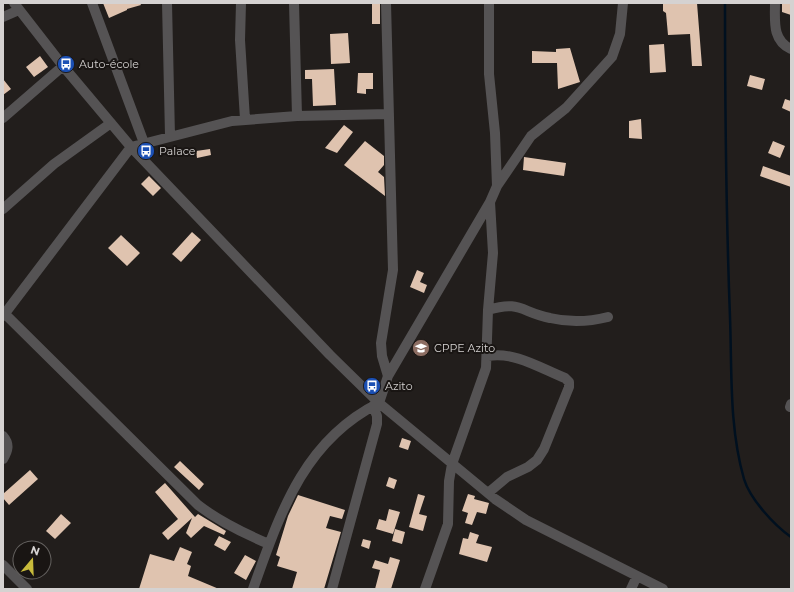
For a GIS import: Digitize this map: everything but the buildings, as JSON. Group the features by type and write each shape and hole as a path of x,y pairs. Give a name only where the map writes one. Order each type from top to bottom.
{"street":[{"path":"92,3 144,143"},
{"path":"167,3 170,136"},
{"path":"241,3 240,40 245,119"},
{"path":"294,3 297,116"},
{"path":"386,3 393,270 381,343 382,356 388,376"},
{"path":"489,3 489,74 495,133 497,186"},
{"path":"332,589 377,424 376,405 388,376 490,202 497,186 531,136 566,108 612,56 620,34 623,3"},
{"path":"775,3 776,32 783,45 791,49"},
{"path":"3,17 16,7 131,147 376,405 488,493 538,527 663,589"},
{"path":"3,118 63,66"},
{"path":"269,544 234,529 214,518 198,505 4,315 131,147 170,136 245,119 297,116 390,114"},
{"path":"3,209 23,189 54,164 111,123"},
{"path":"425,589 448,524 449,481 452,464 482,383 488,356 488,310 493,253 490,202"},
{"path":"488,310 510,305 544,317 576,322 589,322 608,317"},
{"path":"488,356 498,354 516,358 566,378 569,382 569,387 544,449 537,460 528,467 507,477 488,493"},
{"path":"253,589 269,544 298,479 314,456 331,437 347,422 376,405"},
{"path":"3,436 7,440 8,451 3,459"},
{"path":"3,566 27,589"},
{"path":"631,589 636,576"}],"waterway":[{"path":"725,3 732,399 736,439 744,479 751,495 770,519 791,537"}],"place":[{"name":"Auto-école","path":"66,64"},
{"name":"Palace","path":"146,151"},
{"name":"CPPE Azito","path":"421,348"},
{"name":"Azito","path":"372,386"}]}
